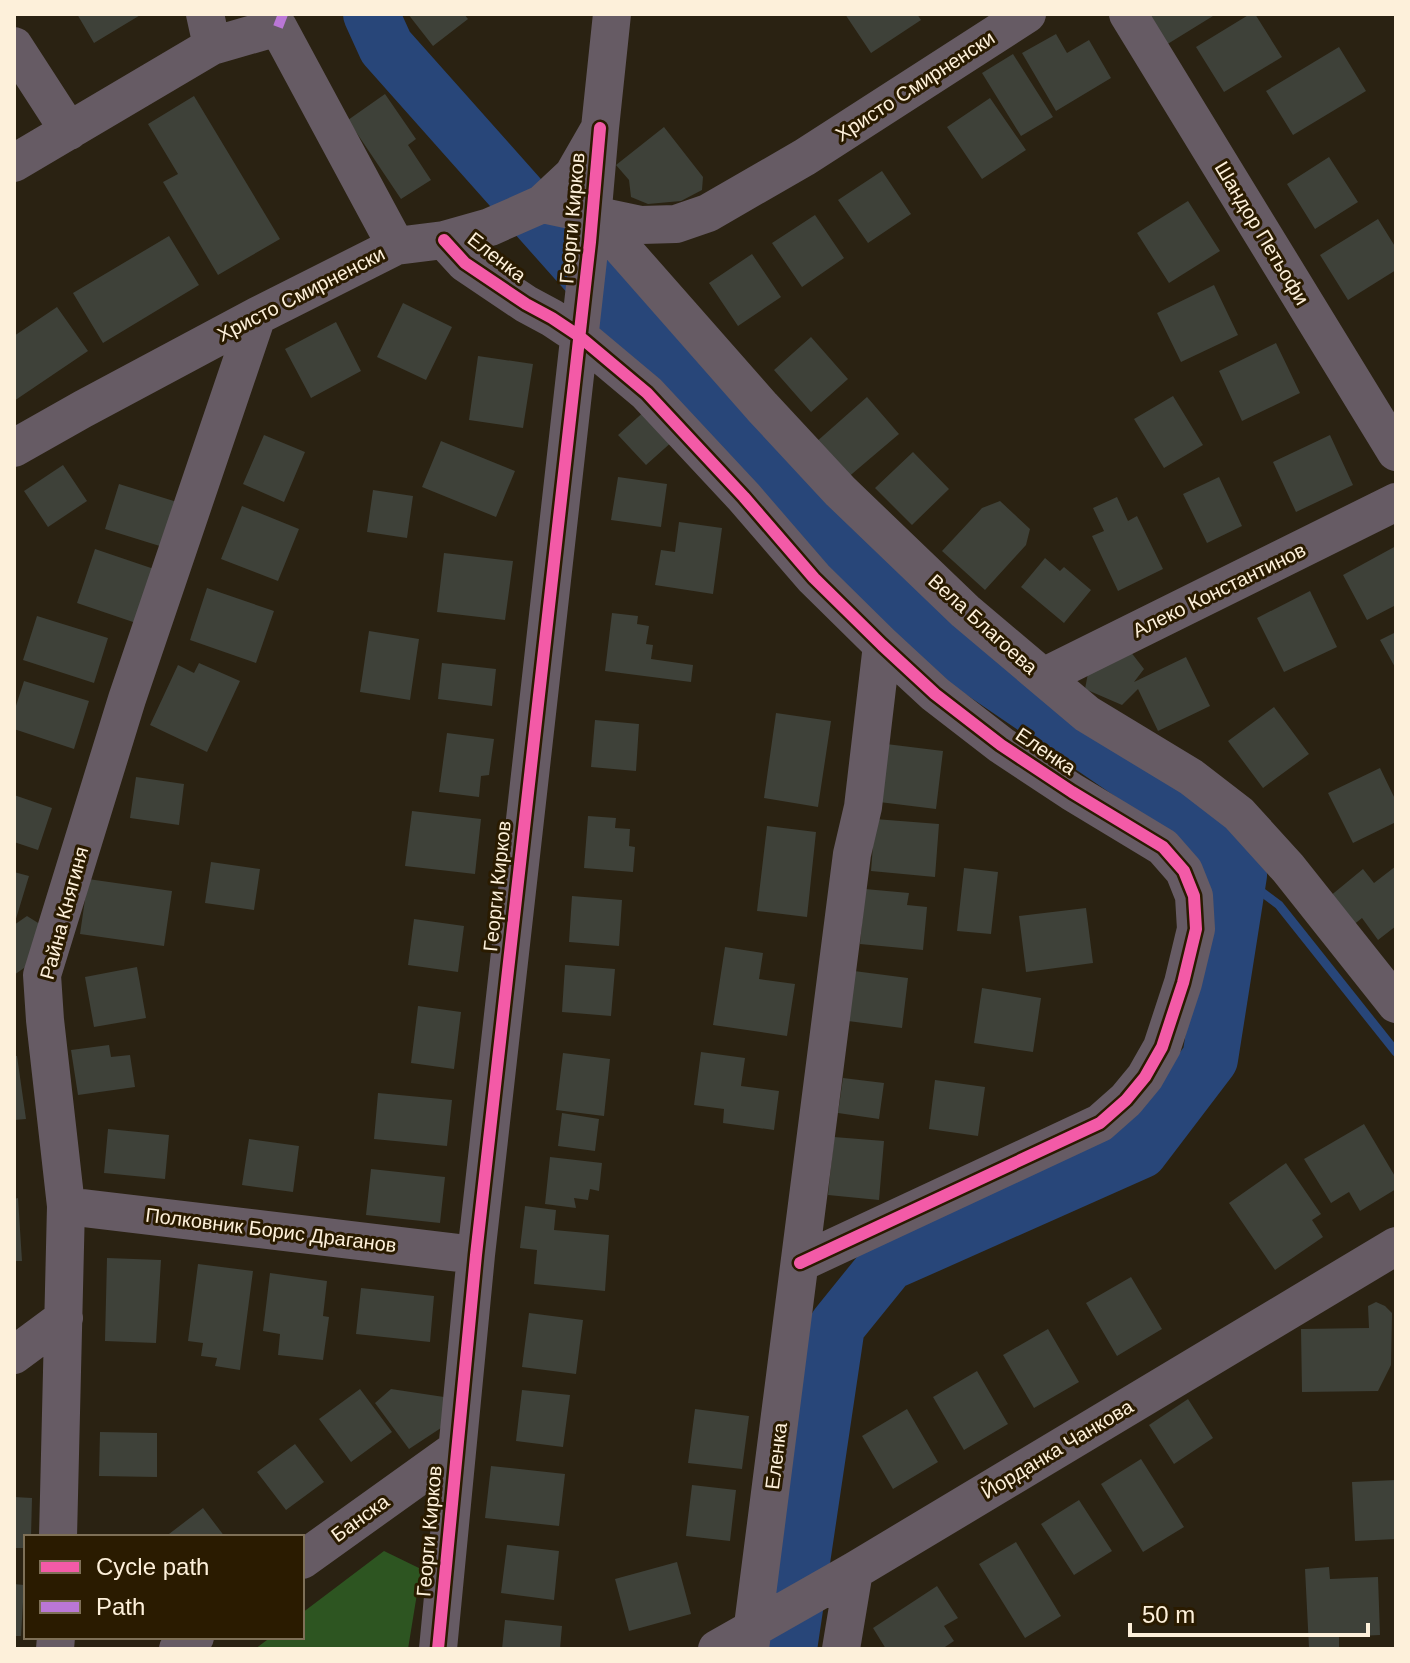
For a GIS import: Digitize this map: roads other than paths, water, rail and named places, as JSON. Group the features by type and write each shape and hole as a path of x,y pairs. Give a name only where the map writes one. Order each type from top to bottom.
{"street":[{"name":"Георги Кирков","path":"438,1649 476,1255 592,229 612,14"},
{"name":"Христо Смирненски","path":"14,448 257,316 396,246 444,240 490,227 542,204 592,229 676,224 708,213 805,157 1027,14"},
{"name":"Шандор Петьофи","path":"1128,14 1396,452"},
{"path":"14,163 69,131 208,30 278,27 396,246"},
{"path":"14,46 69,131"},
{"name":"Георги Кирков","path":"542,204 573,175 600,128"},
{"name":"Вела Благоева","path":"592,229 840,491 965,611 1087,714 1191,777 1239,814 1288,868 1396,1004"},
{"name":"Еленка","path":"444,240 465,263 487,278 581,319 814,578 882,645 935,694 1001,745 1163,847 1184,871 1194,896 1196,929 1183,983 1162,1047 1145,1077 1126,1100 1100,1123 800,1263"},
{"name":"Райна Княгиня","path":"58,1535 66,1206 45,1020 28,984 257,316"},
{"name":"Алеко Константинов","path":"1043,677 1396,502"},
{"name":"Еленка","path":"757,1633 800,1263 852,854 863,807 882,645"},
{"name":"Полковник Борис Драганов","path":"66,1206 476,1255"},
{"name":"Йорданка Чанкова","path":"717,1649 757,1633 841,1578 1396,1246"},
{"path":"14,1355 64,1318"},
{"name":"Банска","path":"304,1559 457,1449"},
{"path":"841,1578 841,1649"}],"waterway":[{"path":"371,14 386,47 627,318 927,634 1170,800 1239,875 1210,1059 1140,1151 888,1263 837,1326 789,1649"},
{"path":"1239,875 1279,905 1396,1052"}]}
